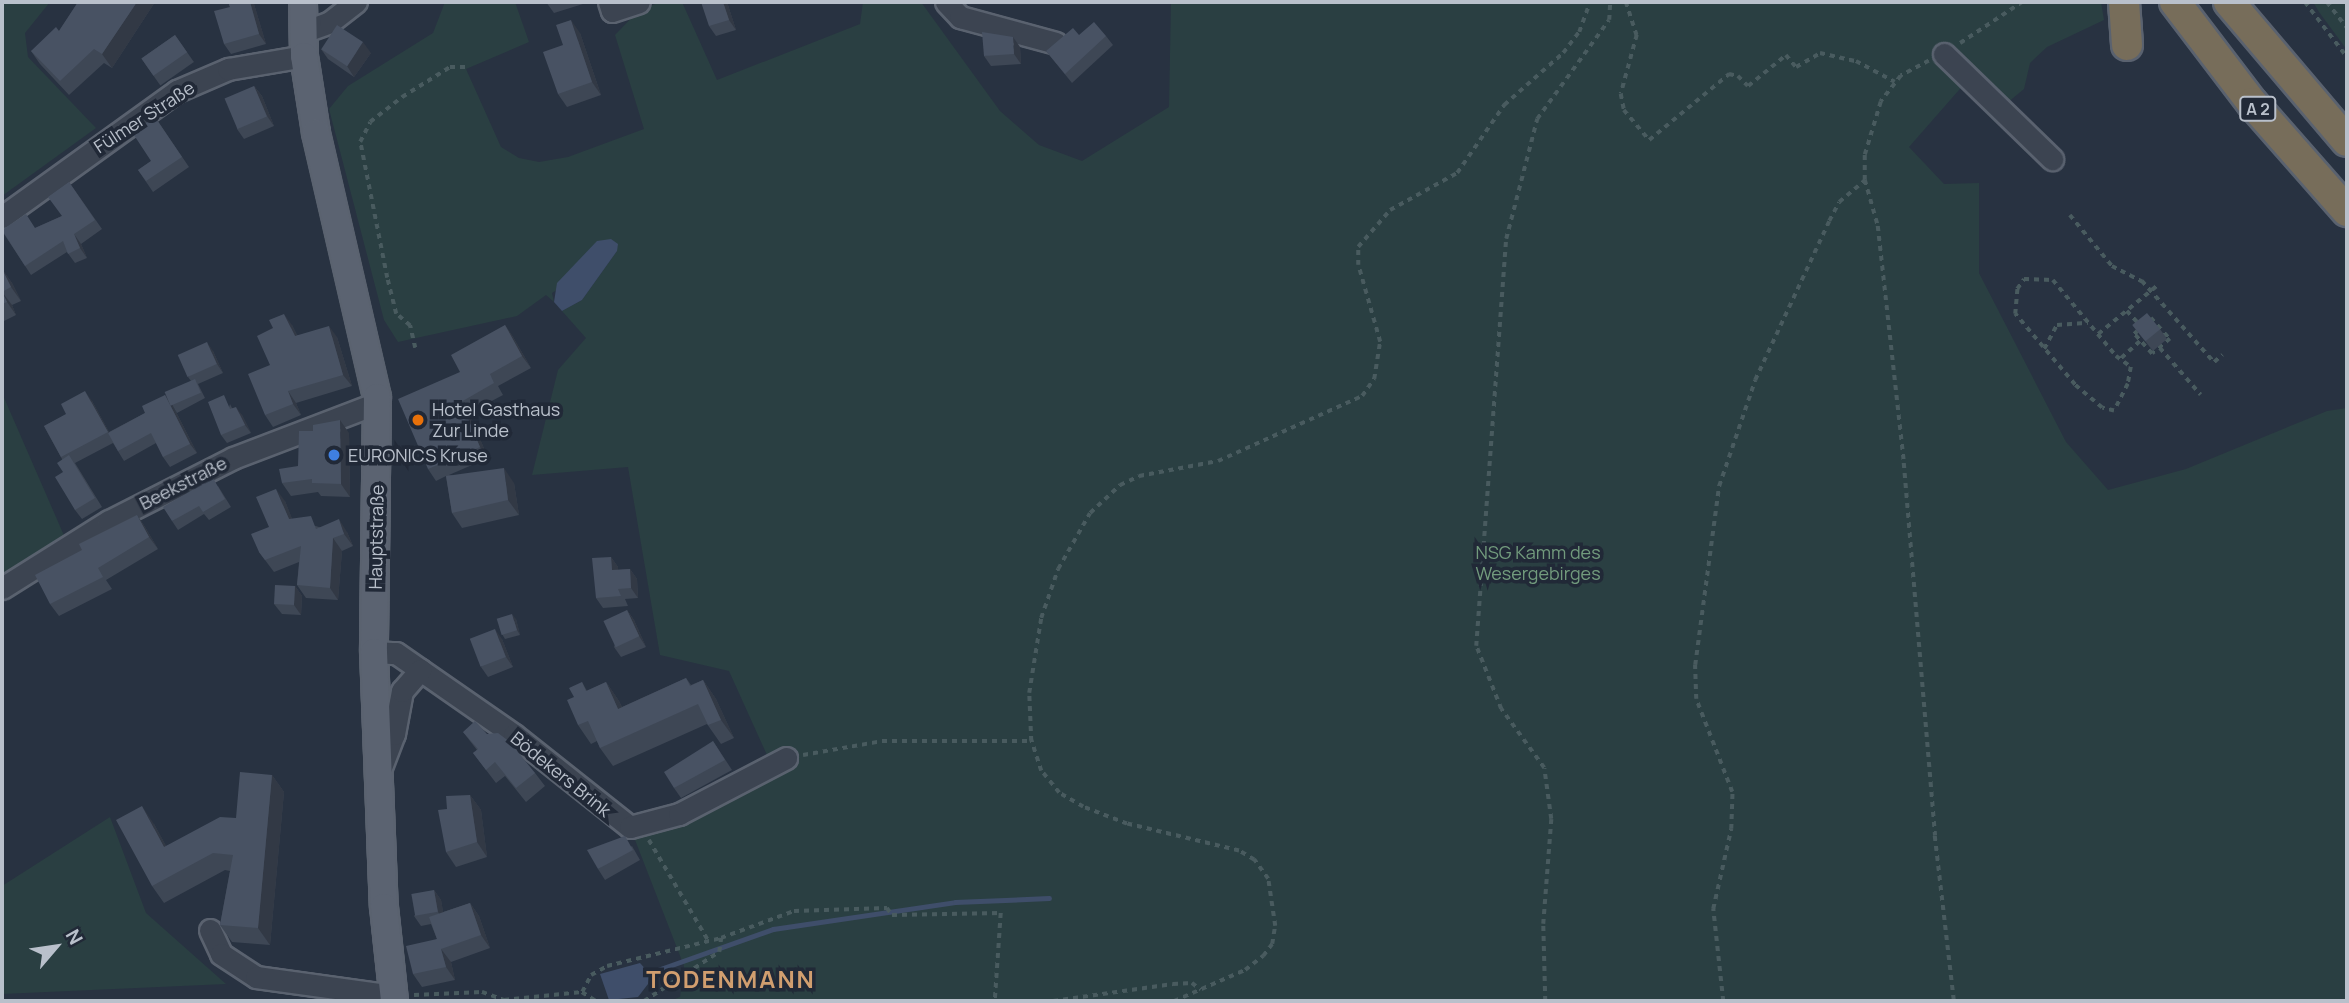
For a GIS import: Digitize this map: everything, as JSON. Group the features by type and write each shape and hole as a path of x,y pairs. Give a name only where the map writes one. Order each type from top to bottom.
{"highway":[{"path":"2124,2 2127,45"},
{"name":"A 2","path":"2175,2 2252,103 2347,211"},
{"name":"A 2","path":"2230,2 2347,141"}],"main road":[{"name":"Hauptstraße","path":"303,2 304,44 316,133 377,403 374,652 378,775 394,999"}],"street":[{"name":"Fülmer Straße","path":"2,217 177,92 228,69 304,44 356,2"},
{"path":"609,2 612,11 639,2"},
{"path":"946,2 960,17 1056,43"},
{"path":"1944,54 2052,159"},
{"name":"Beekstraße","path":"2,588 109,521 233,458 377,403"},
{"name":"Bödekers Brink","path":"374,652 396,653 514,735 619,822 641,825"},
{"path":"378,775 394,734 402,691 420,670"},
{"path":"641,825 680,814 786,758"},
{"path":"210,930 221,954 256,976 394,999"}],"path":[{"path":"1174,1001 1245,970 1272,944 1273,900 1268,879 1254,860 1239,851 1127,824 1059,793 1041,771 1031,741 1029,693 1041,618 1058,569 1090,513 1120,485 1139,476 1218,461 1362,396 1374,379 1380,342 1357,265 1358,247 1390,210 1457,173 1504,105 1563,52 1579,32 1590,2"},
{"path":"1545,1001 1544,924 1551,819 1544,768 1501,709 1476,646 1506,239 1537,119 1609,20 1610,2"},
{"path":"1626,2 1637,35 1621,94 1624,110 1649,140 1729,74 1738,76 1748,86 1786,55 1796,67 1819,53 1856,61 1895,82"},
{"path":"1954,1001 1935,836 1903,450 1878,226 1865,180 1872,125 1881,102 1895,82 1944,54 2022,2"},
{"path":"2305,2 2347,57"},
{"path":"2327,2 2347,28"},
{"path":"415,348 411,326 396,314 360,142 370,122 402,97 450,67 470,67"},
{"path":"1723,1001 1713,909 1731,829 1732,792 1696,699 1695,665 1719,486 1755,380 1829,221 1839,202 1865,180"},
{"path":"2070,215 2112,266 2151,291 2214,362 2222,355"},
{"path":"2024,279 2053,281 2088,323 2120,359 2131,367 2129,384 2113,411 2102,408 2075,385 2015,314 2017,289 2024,279"},
{"path":"2098,334 2159,285"},
{"path":"2127,311 2144,329"},
{"path":"2151,318 2170,339 2152,354 2134,334 2144,329 2151,318"},
{"path":"2045,349 2057,325 2088,323"},
{"path":"2120,359 2140,341"},
{"path":"2160,348 2201,395"},
{"path":"786,758 883,741 1031,741"},
{"path":"641,825 708,940"},
{"path":"582,992 591,975 607,965 721,938 794,911 887,908 891,915 1001,913 995,1001"},
{"path":"644,1001 719,952 721,938"},
{"path":"1053,1001 1173,984 1192,983 1201,990"},
{"path":"394,999 482,992 504,1000 582,992 596,1001"}],"green space":[{"path":"2,2 50,2 25,33 28,57 96,128 2,196"},
{"name":"NSG Kamm des Wesergebirges","path":"445,2 515,2 529,42 466,69 501,147 519,158 539,162 568,157 644,129 615,35 639,10 661,2 682,2 717,80 860,24 863,2 921,2 1000,111 1039,145 1082,161 1169,107 1171,2 2101,2 2104,20 2047,47 2030,63 2024,89 2007,103 1973,74 1909,147 1944,184 1979,183 1979,273 2066,442 2108,490 2186,469 2327,411 2347,408 2347,1001 670,1001 680,997 684,966 630,827 771,764 729,671 660,655 628,467 532,475 558,370 586,338 562,311 582,300 617,251 552,293 554,302 546,295 517,316 398,342 384,320 329,109 348,86 433,33"},
{"path":"2313,2 2347,2 2347,50 2319,12"},
{"path":"2,393 66,540 2,583"},
{"path":"110,817 146,913 226,984 2,994 2,886"}],"water":[{"path":"611,239 618,244 617,251 582,300 562,311 554,302 557,283 597,241"},
{"path":"640,963 649,973 648,984 638,997 609,1000 600,974"}],"building":[{"path":"78,2 137,2 102,54 94,49 60,81 31,51 56,27 59,31"},
{"path":"228,2 250,2 259,34 224,44 214,11 230,7"},
{"path":"701,2 723,2 729,20 709,26"},
{"path":"571,20 592,82 558,94 543,52 563,45 556,25"},
{"path":"1094,22 1106,36 1065,74 1046,51 1073,28 1079,35"},
{"path":"337,25 363,42 347,66 321,49"},
{"path":"982,32 1013,37 1014,54 984,56"},
{"path":"175,35 187,52 153,76 141,59"},
{"path":"254,86 267,116 237,129 225,99"},
{"path":"155,117 182,157 146,181 138,170 151,161 132,132"},
{"path":"69,182 95,220 74,234 80,248 68,254 63,241 25,266 2,230 26,214 35,228 62,216 48,197"},
{"path":"2,269 11,287 2,292"},
{"path":"2147,313 2160,329 2145,341 2132,325"},
{"path":"284,314 295,336 329,326 343,375 288,391 293,404 265,415 248,374 270,365 257,336 273,328 269,320"},
{"path":"505,325 522,356 490,374 494,383 461,402 480,447 428,469 398,399 460,372 451,355"},
{"path":"207,342 217,364 188,377 178,355"},
{"path":"195,379 201,393 170,406 165,392"},
{"path":"85,391 108,432 61,457 44,426 66,414 61,404"},
{"path":"165,395 190,444 163,457 151,433 118,451 108,433 145,413 142,406"},
{"path":"224,395 230,409 236,407 245,425 221,435 208,402"},
{"path":"340,420 341,484 312,483 312,479 282,483 279,469 298,466 299,431 313,431 313,425"},
{"path":"69,455 95,498 75,510 55,477 63,472 57,463"},
{"path":"504,468 508,500 452,513 446,476"},
{"path":"213,478 225,499 203,512 199,506 172,521 163,507"},
{"path":"276,489 289,519 311,516 316,529 339,519 344,534 333,538 330,588 297,585 301,546 265,560 259,552 251,534 269,527 256,497"},
{"path":"137,515 149,537 98,568 103,577 50,604 35,575 82,550 79,544"},
{"path":"611,557 612,570 630,569 631,588 618,589 621,596 596,598 592,558"},
{"path":"275,585 295,586 294,605 274,604"},
{"path":"627,610 639,636 616,647 603,621"},
{"path":"512,614 517,630 502,635 497,619"},
{"path":"495,629 506,657 481,667 470,639"},
{"path":"686,678 690,686 703,680 721,720 708,725 698,704 600,748 588,721 578,725 567,700 574,697 569,688 582,682 586,691 606,682 618,709"},
{"path":"475,721 487,734 498,733 510,742 535,773 516,788 495,762 486,770 473,753 478,749 463,732"},
{"path":"713,741 725,760 674,788 664,772"},
{"path":"240,772 272,775 258,928 220,925 233,855 213,853 152,886 116,820 142,806 164,847 220,817 236,818"},
{"path":"470,795 477,842 446,852 438,810 447,809 446,796"},
{"path":"625,836 633,850 598,869 587,850"},
{"path":"434,890 438,912 415,916 411,894"},
{"path":"470,903 481,935 441,949 446,967 413,974 406,946 437,939 429,917"}],"waterway":[{"path":"649,973 773,929 955,902 1049,898"}],"place":[{"name":"Hotel Gasthaus Zur Linde","path":"418,420"},
{"name":"EURONICS Kruse","path":"334,455"}],"district":[{"name":"TODENMANN","path":"731,979"}]}
